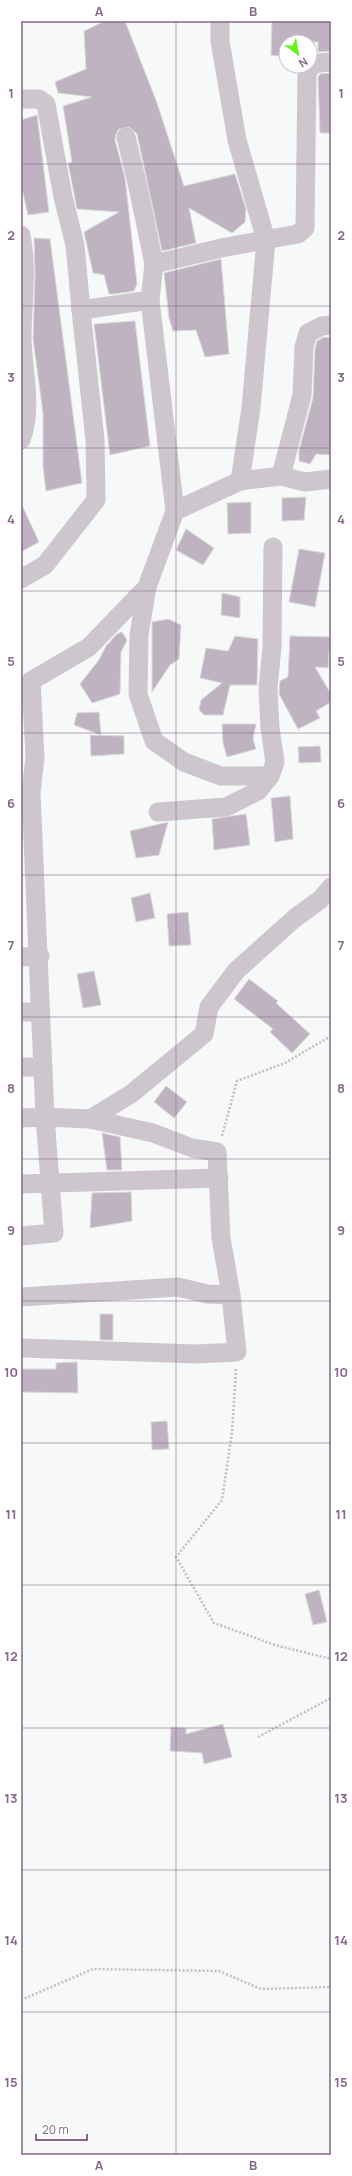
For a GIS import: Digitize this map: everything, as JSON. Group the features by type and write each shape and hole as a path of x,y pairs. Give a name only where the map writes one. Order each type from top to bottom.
{"street":[{"path":"220,21 220,42 237,140 266,240 251,408 240,481"},
{"path":"154,264 298,234 305,228 308,68 313,64 331,62"},
{"path":"21,99 39,99 46,104 63,197 76,244 81,310 95,440 96,500 45,565 21,578"},
{"path":"126,137 154,264 150,300 175,511 147,588 139,635 138,694 154,740 184,762 221,776 270,776"},
{"path":"21,235 26,257 22,340 28,407 22,432"},
{"path":"81,310 150,300"},
{"path":"281,476 302,395 304,347 308,333 322,326 331,325"},
{"path":"175,511 240,481 281,476 305,482 331,479"},
{"path":"158,812 226,807 258,791 270,776 276,762 270,728 268,688 272,647 274,548"},
{"path":"21,1236 54,1234 45,1117 41,1012 30,956 31,793 34,758 26,682 89,647 147,588"},
{"path":"90,1119 131,1094 204,1034 209,1007 236,971 295,918 321,899 331,887"},
{"path":"21,1012 41,1012"},
{"path":"21,1067 44,1067"},
{"path":"21,1118 45,1117 90,1119 153,1133 192,1148 218,1152 221,1238 232,1295 237,1352 198,1354 21,1348"},
{"path":"21,1184 219,1178"},
{"path":"21,1297 178,1287 207,1294 232,1295"}],"path":[{"path":"218,1152 237,1082 285,1063 331,1036"},
{"path":"237,1352 232,1432 222,1500 176,1557 214,1622 275,1645 331,1659"},
{"path":"258,1737 331,1698"},
{"path":"21,2000 93,1968 219,1970 261,1989 331,1987"}],"building":[{"path":"105,21 125,21 157,103 184,186 235,174 246,209 245,222 232,233 189,208 196,243 162,251 137,134 129,127 119,129 115,140 125,178 137,284 134,291 114,294 109,294 104,275 93,273 84,232 119,212 77,209 68,163 72,162 63,106 92,97 58,93 55,82 86,69 84,31"},
{"path":"272,21 331,21 331,51 318,52 318,34 278,34 278,56 271,55"},
{"path":"331,73 331,133 320,133 318,77 320,74"},
{"path":"37,115 49,212 28,215 21,184 21,120"},
{"path":"34,238 50,239 82,483 46,491 43,467 43,413 33,339 35,274"},
{"path":"221,259 229,354 205,357 196,330 173,331 169,318 164,273"},
{"path":"135,321 150,446 110,455 94,324"},
{"path":"324,337 331,338 331,455 316,454 310,464 299,461 299,450 313,398 315,349 317,341"},
{"path":"306,497 304,520 282,521 282,498"},
{"path":"251,502 251,533 228,534 227,503"},
{"path":"21,503 39,542 21,552"},
{"path":"186,529 214,548 203,565 176,550"},
{"path":"299,549 325,553 315,607 289,602"},
{"path":"222,593 240,597 240,618 221,615"},
{"path":"168,619 181,625 179,659 170,665 152,692 152,622"},
{"path":"122,632 127,640 121,652 120,694 92,703 80,684 99,660 106,646 117,634"},
{"path":"235,636 258,639 257,685 230,685 223,715 204,715 199,710 201,700 222,683 200,678 206,648 228,651"},
{"path":"290,636 330,637 328,668 315,667 331,694 331,702 316,711 320,718 298,729 279,694 280,681 288,677"},
{"path":"99,712 101,735 74,725 77,713"},
{"path":"222,724 256,724 253,739 256,749 227,757 223,743"},
{"path":"90,735 124,736 124,754 91,756"},
{"path":"320,746 321,762 299,763 298,747"},
{"path":"290,796 293,839 275,842 271,798"},
{"path":"246,814 250,845 214,850 212,819"},
{"path":"168,822 159,855 136,858 130,831"},
{"path":"150,893 155,918 136,922 131,898"},
{"path":"188,912 191,945 169,946 167,914"},
{"path":"94,971 101,1005 83,1008 77,974"},
{"path":"249,979 278,1001 276,1003 310,1034 292,1053 270,1032 273,1029 234,999"},
{"path":"166,1086 187,1102 174,1118 154,1102"},
{"path":"102,1133 120,1137 122,1170 107,1170"},
{"path":"131,1192 132,1221 90,1228 92,1193"},
{"path":"100,1314 113,1314 113,1340 100,1340"},
{"path":"77,1362 78,1393 21,1392 21,1369 56,1369 56,1363"},
{"path":"167,1421 169,1449 152,1450 151,1422"},
{"path":"319,1590 327,1622 313,1625 305,1594"},
{"path":"223,1724 232,1757 204,1764 202,1753 170,1751 171,1727 186,1728 186,1734"}]}
